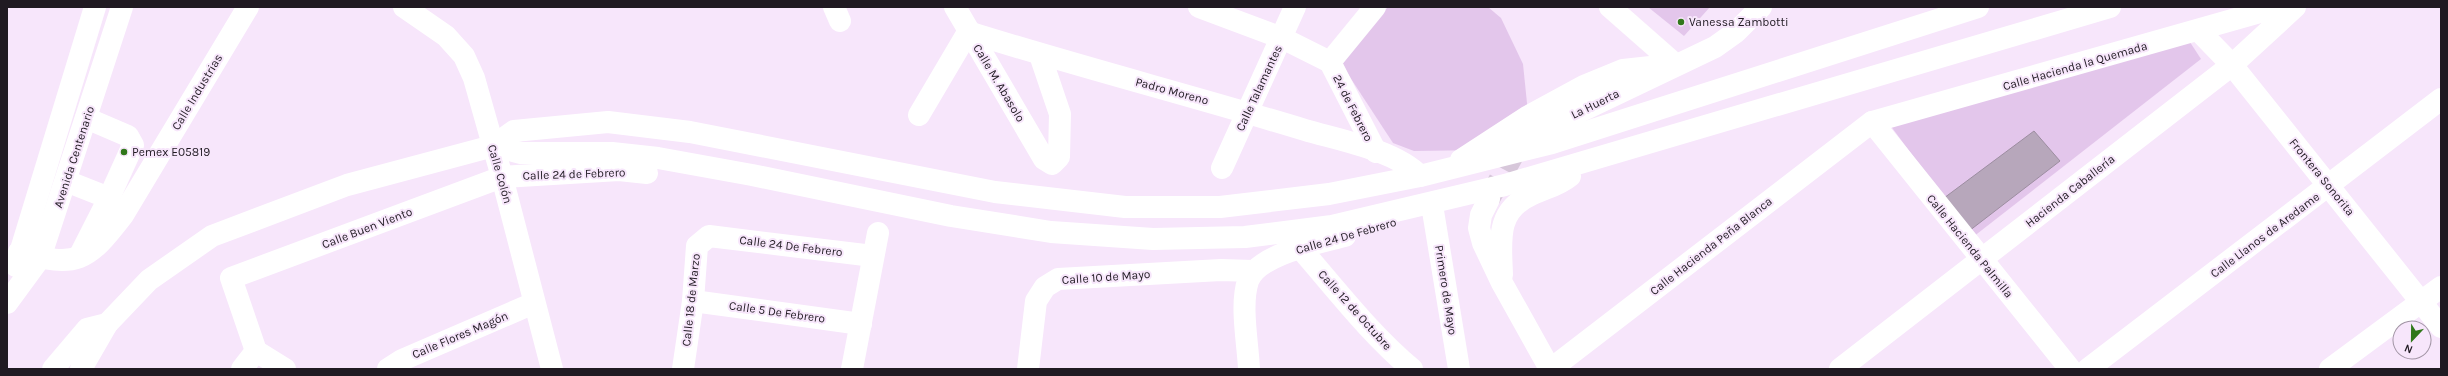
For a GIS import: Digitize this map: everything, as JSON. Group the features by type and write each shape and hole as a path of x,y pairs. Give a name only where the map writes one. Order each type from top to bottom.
{"street":[{"name":"Avenida Centenario","path":"8,302 19,252 30,214 74,81 94,7"},
{"name":"Avenida Centenario","path":"8,302 40,258 122,7"},
{"name":"Calle Industrias","path":"19,252 40,258 67,261 77,259 98,246 123,216 248,7"},
{"name":"Calle Colón","path":"404,7 446,36 464,56 474,78 502,177 552,369"},
{"name":"Calle M. Abasolo","path":"954,7 1044,159 1048,163 1056,162 1059,157 1061,142 1060,114 1040,55"},
{"path":"1199,7 1282,38 1330,62 1375,7"},
{"name":"Calle Talamantes","path":"1222,168 1295,7"},
{"path":"1610,7 1676,65"},
{"name":"La Huerta","path":"1518,146 1535,133 1715,47 1736,32 1761,7"},
{"path":"81,369 107,324 149,280 212,236 347,185 493,146 514,131 608,122 690,132 995,192 1125,207 1220,207 1329,194 1420,176 1552,144 1978,7"},
{"path":"493,146 521,153 612,153 658,158 752,175 951,216 1051,232 1153,239 1245,237 1332,226 1437,202 1580,164 1913,63 2110,7"},
{"name":"Calle Hacienda la Quemada","path":"1872,122 2198,31 2245,12 2278,7"},
{"name":"Hacienda Caballería","path":"1840,369 2232,65 2295,7"},
{"name":"Frontera Sonorita","path":"2198,31 2232,65 2441,327"},
{"path":"918,115 968,32"},
{"name":"Padro Moreno","path":"968,32 1040,55 1247,112 1376,152"},
{"name":"24 de Febrero","path":"1330,62 1376,152 1403,163 1420,176"},
{"path":"1448,169 1527,117 1584,86 1623,70 1676,65"},
{"path":"74,81 96,88"},
{"name":"Calle Llanos de Aredame","path":"2088,369 2330,186 2441,99"},
{"path":"77,259 132,151 131,140 128,136 86,118"},
{"name":"Calle Hacienda Palmilla","path":"1872,122 1981,260 2070,369"},
{"name":"Calle Hacienda Peña Blanca","path":"1550,369 1872,122"},
{"path":"1502,283 1501,238 1504,222 1509,210 1518,201 1564,180 1580,164"},
{"name":"Calle 24 de Febrero","path":"502,177 619,170 646,173"},
{"name":"Calle Buen Viento","path":"256,351 231,278 502,177"},
{"path":"66,181 109,198"},
{"path":"1489,199 1481,215 1479,228 1483,243 1502,283 1550,369"},
{"name":"Calle 24 De Febrero","path":"1253,272 1272,259 1300,248 1438,210"},
{"name":"Primero de Mayo","path":"1438,210 1459,369"},
{"path":"30,214 53,221"},
{"path":"852,369 878,233"},
{"name":"Calle 24 De Febrero","path":"709,236 873,256"},
{"name":"Calle 18 de Marzo","path":"683,369 693,301 697,246 709,236"},
{"name":"Calle 12 de Octubre","path":"1300,248 1356,313 1397,357 1412,369"},
{"name":"Calle 10 de Mayo","path":"1028,369 1036,301 1045,287 1058,279 1221,270 1253,272"},
{"path":"1249,369 1245,309 1246,291 1253,272"},
{"path":"2330,369 2441,287"},
{"name":"Calle 5 De Febrero","path":"693,301 861,324"},
{"name":"Calle Flores Magón","path":"388,369 402,360 534,303"},
{"path":"53,369 87,329 107,324"},
{"path":"242,369 256,351 286,369"}],"shaded area":[{"path":"1388,7 1488,7 1501,18 1523,64 1528,113 1483,150 1414,151 1393,143 1340,62"},
{"name":"Vanessa Zambotti","path":"1648,7 1710,7 1684,36"},
{"path":"2186,36 2201,59 1973,237 1890,125"}],"building":[{"path":"2034,131 2060,161 1969,231 1944,198"}],"tunnel":[{"path":"1489,199 1518,146"}],"place":[{"name":"Vanessa Zambotti","path":"1681,22"},
{"name":"Pemex E05819","path":"124,152"}]}
